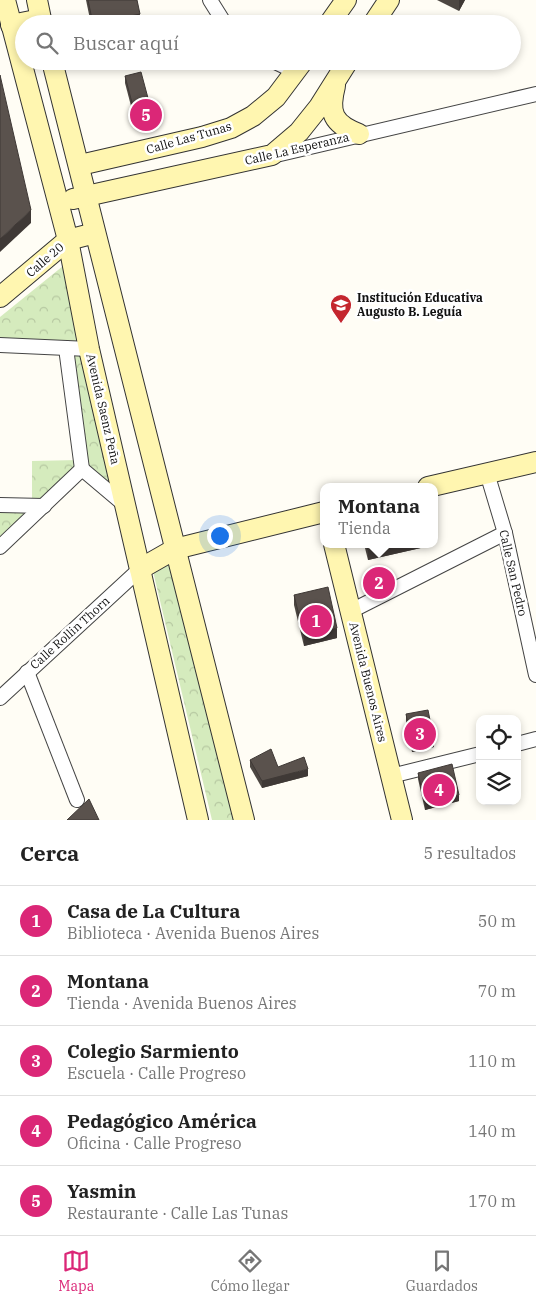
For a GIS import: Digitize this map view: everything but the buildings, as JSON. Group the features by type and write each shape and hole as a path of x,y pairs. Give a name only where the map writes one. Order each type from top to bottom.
{"main road":[{"name":"Avenida Saenz Peña","path":"5,0 15,40"},
{"path":"335,15 346,0"},
{"path":"379,15 389,0"},
{"path":"11,25 15,23"},
{"name":"Avenida Saenz Peña","path":"23,70 68,240 89,349 198,820"},
{"path":"54,70 244,820"},
{"name":"Calle Las Tunas","path":"80,166 202,137 231,128 253,116 276,97 298,70"},
{"path":"343,70 332,108 336,120 343,128 359,134"},
{"path":"272,155 299,132 343,70"},
{"path":"202,137 210,169"},
{"name":"Calle La Esperanza","path":"58,202 272,155"},
{"name":"Calle 20","path":"0,297 68,240 95,233"},
{"path":"438,485 536,462"},
{"path":"140,569 175,549 320,513"},
{"name":"Avenida Buenos Aires","path":"335,548 402,820"}],"street":[{"path":"210,0 219,15"},
{"name":"Calle La Esperanza","path":"272,155 536,94"},
{"path":"0,345 89,349"},
{"path":"66,348 82,469 126,506"},
{"path":"0,547 82,469"},
{"name":"Calle San Pedro","path":"487,473 505,533 536,675"},
{"path":"0,505 44,506"},
{"path":"351,611 505,533"},
{"name":"Calle Rollin Thorn","path":"0,698 140,569"},
{"path":"28,672 78,800"},
{"path":"521,743 536,740"},
{"path":"391,776 476,755"}],"green space":[{"path":"63,266 85,343 0,340 0,317"},
{"path":"70,351 86,351 118,494 84,467"},
{"path":"78,460 74,472 0,546 0,504 32,503 32,461"},
{"path":"172,557 243,820 212,820 152,567"}],"place":[{"name":"Yasmin","path":"146,115"},
{"name":"Institución Educativa Augusto B. Leguía","path":"341,324"},
{"name":"Montana","path":"379,583"},
{"name":"Casa de La Cultura","path":"316,621"},
{"name":"Colegio Sarmiento","path":"420,734"},
{"name":"Pedagógico América","path":"439,790"}]}
